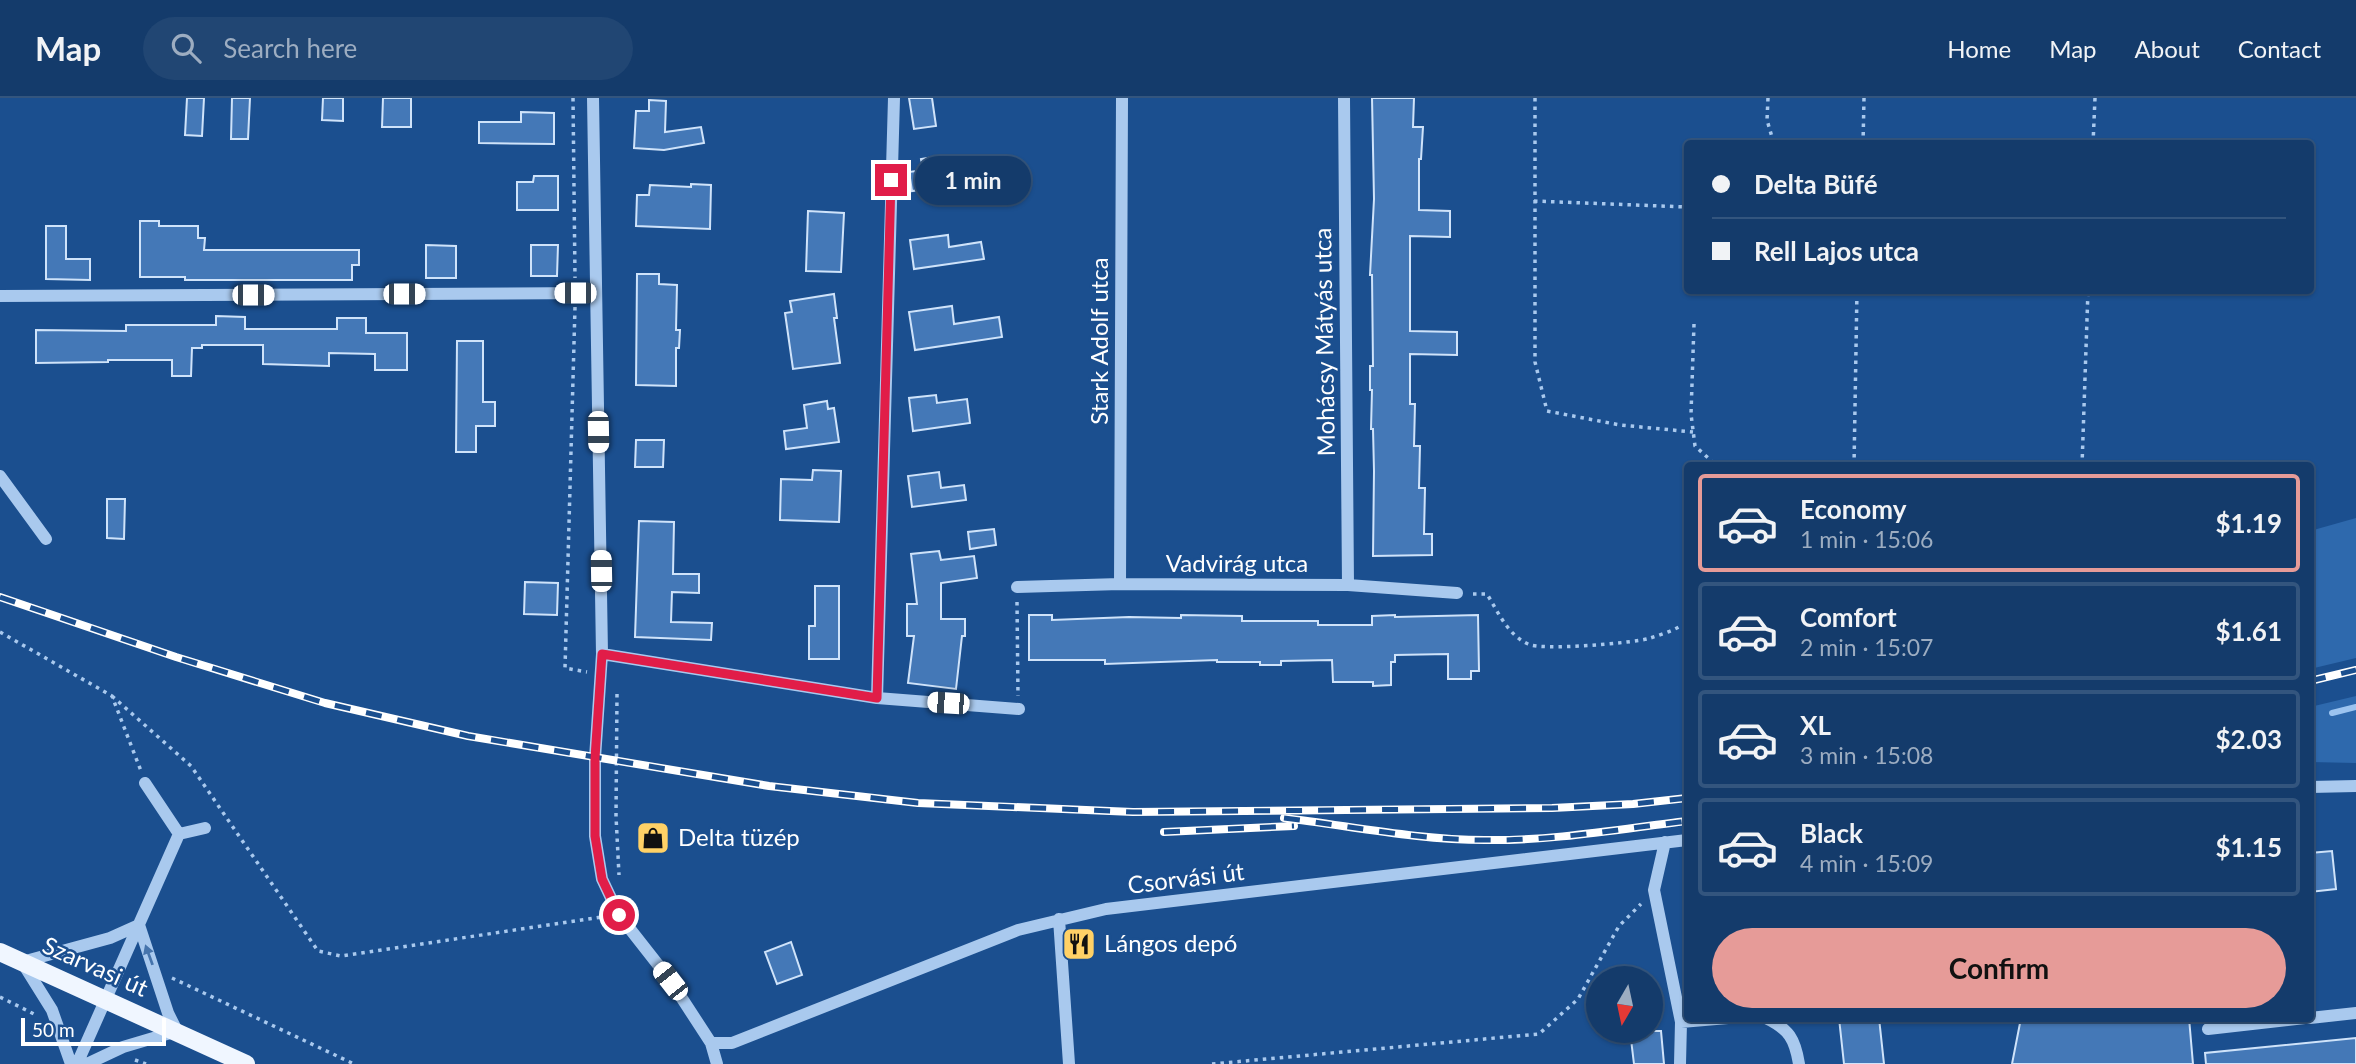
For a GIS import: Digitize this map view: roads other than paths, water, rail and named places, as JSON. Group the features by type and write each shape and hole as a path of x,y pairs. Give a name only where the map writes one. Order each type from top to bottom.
{"main road":[{"name":"Szarvasi út","path":"0,952 246,1064"}],"street":[{"path":"593,98 602,654 595,758 595,836 602,879 619,915 670,981 711,1043 717,1064"},
{"path":"877,698 894,98"},
{"name":"Stark Adolf utca","path":"1120,584 1122,98"},
{"name":"Mohácsy Mátyás utca","path":"1344,98 1348,585"},
{"path":"0,296 596,293"},
{"path":"0,477 46,539"},
{"name":"Vadvirág utca","path":"1017,587 1120,584 1348,585 1457,593"},
{"path":"602,654 877,698 1018,709"},
{"path":"145,783 179,834"},
{"path":"2314,787 2356,786"},
{"path":"179,834 205,828"},
{"path":"77,1064 179,834"},
{"name":"Csorvási út","path":"711,1043 732,1043 1018,930 1106,909 1684,839"},
{"path":"1665,842 1654,890 1681,1022 1680,1064"},
{"path":"1059,919 1069,1064"},
{"path":"71,1064 52,1010 22,962 110,938 139,925"},
{"path":"88,1064 123,1047 177,1031 168,1013 139,925"},
{"path":"2314,1017 2356,1013"},
{"path":"1774,1022 1782,1026 1796,1046 1798,1064"},
{"path":"2208,1029 2272,1022"}],"waterway":[{"path":"2332,713 2356,707"}],"railway":[{"path":"0,597 176,657 325,703 468,736 769,786 918,803 1133,812 1552,808 1684,798"},
{"path":"2314,680 2356,670"},
{"path":"1284,818 1410,835 1485,840 1561,837 1684,821"},
{"path":"1164,832 1294,826"}],"place":[{"name":"Delta tüzép","path":"653,838"},
{"name":"Lángos depó","path":"1079,944"}]}
